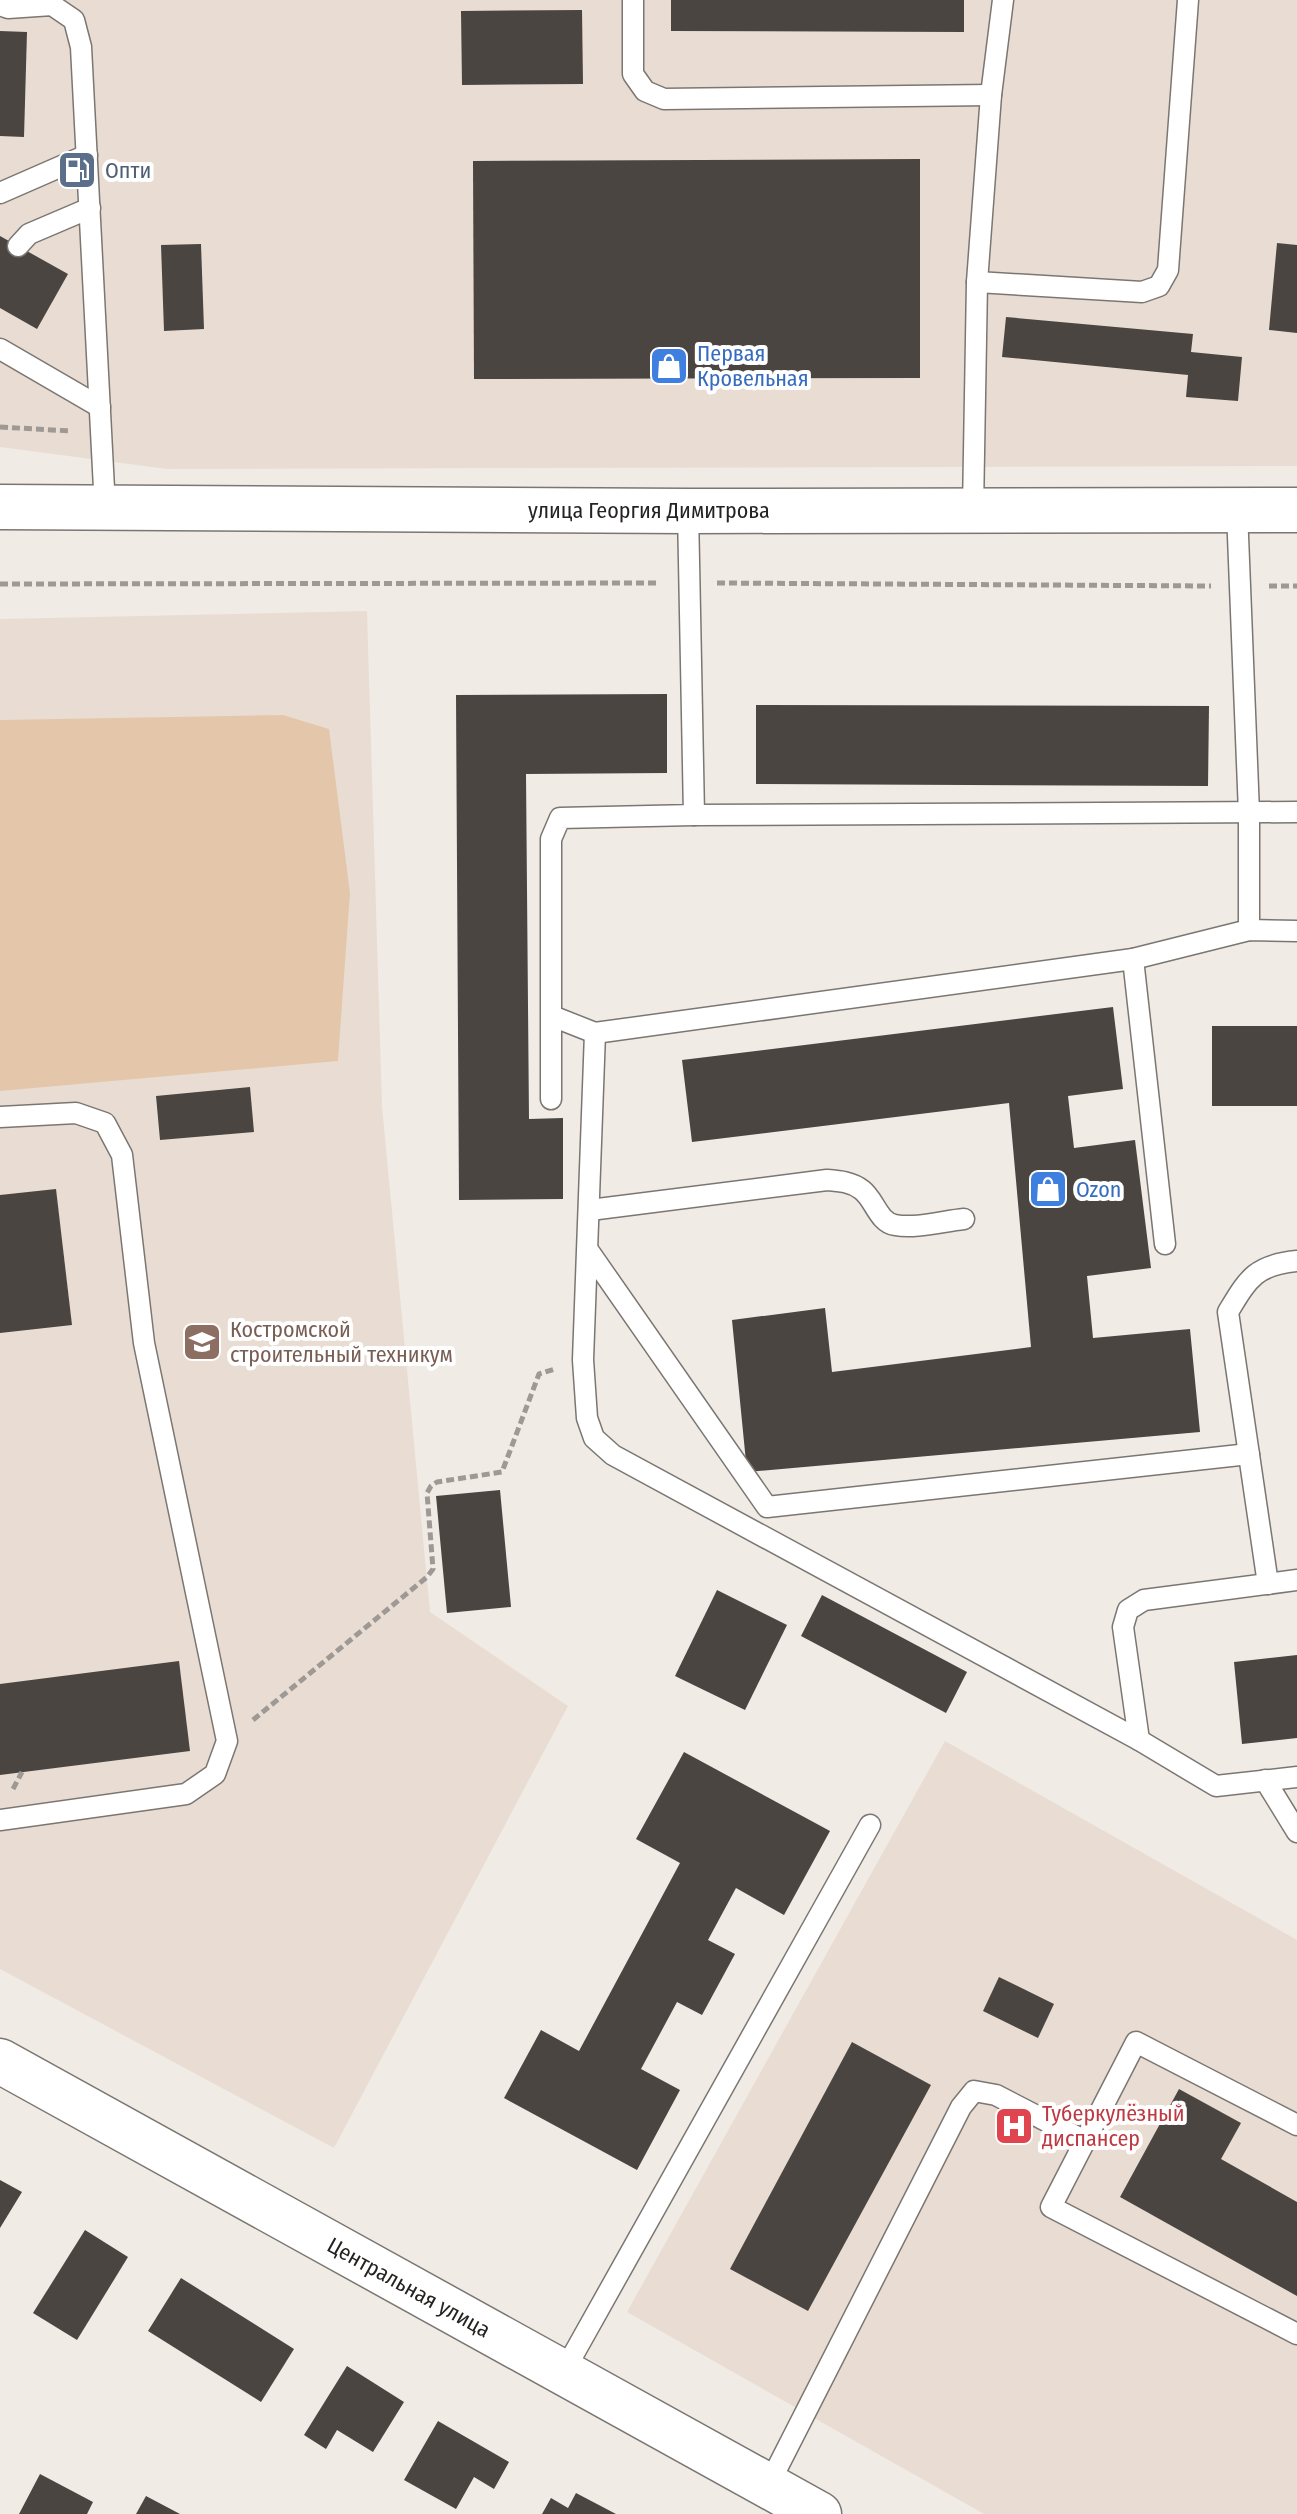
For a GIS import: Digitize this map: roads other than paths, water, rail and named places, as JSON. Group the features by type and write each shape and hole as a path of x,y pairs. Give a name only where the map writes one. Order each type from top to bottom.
{"main road":[{"name":"улица Георгия Димитрова","path":"0,507 688,511 1297,510"},
{"name":"Центральная улица","path":"0,2061 819,2514"}],"lane":[{"path":"633,0 633,74 645,91 664,99 991,95"},
{"path":"973,509 977,282 991,95 1003,0"},
{"path":"977,282 1142,292 1159,286 1168,270 1188,0"},
{"path":"0,5 8,8 52,5 74,20 81,47 105,508"},
{"path":"0,193 87,155"},
{"path":"18,246 29,234 90,208"},
{"path":"0,349 100,407"},
{"path":"688,511 694,815"},
{"path":"1237,511 1249,813 1249,930"},
{"path":"551,1099 551,839 560,818 1297,812"},
{"path":"552,1016 595,1033 1133,959 1249,930 1297,931"},
{"path":"1133,959 1165,1244"},
{"path":"595,1033 583,1360 587,1418 594,1438 613,1455 1139,1740 1216,1786 1297,1777"},
{"path":"0,1117 76,1113 105,1123 122,1155 144,1343 227,1741 215,1774 186,1794 0,1820"},
{"path":"590,1210 827,1180 847,1181 861,1189 874,1202 881,1218 893,1225 964,1219"},
{"path":"588,1250 767,1507 789,1551"},
{"path":"1268,1584 1228,1312 1248,1279 1278,1263 1297,1261"},
{"path":"767,1507 1249,1454"},
{"path":"1139,1740 1123,1627 1128,1610 1144,1600 1297,1580"},
{"path":"1265,1780 1297,1832"},
{"path":"563,2373 870,1825"},
{"path":"1297,2125 1136,2042 1051,2207 1297,2334"},
{"path":"768,2486 961,2107 974,2091 996,2095 1085,2141"}],"place":[{"name":"Опти","path":"77,170"},
{"name":"Первая Кровельная","path":"669,366"},
{"name":"Ozon","path":"1048,1189"},
{"name":"Костромской строительный техникум","path":"202,1342"},
{"name":"Туберкулёзный диспансер","path":"1014,2126"}]}
